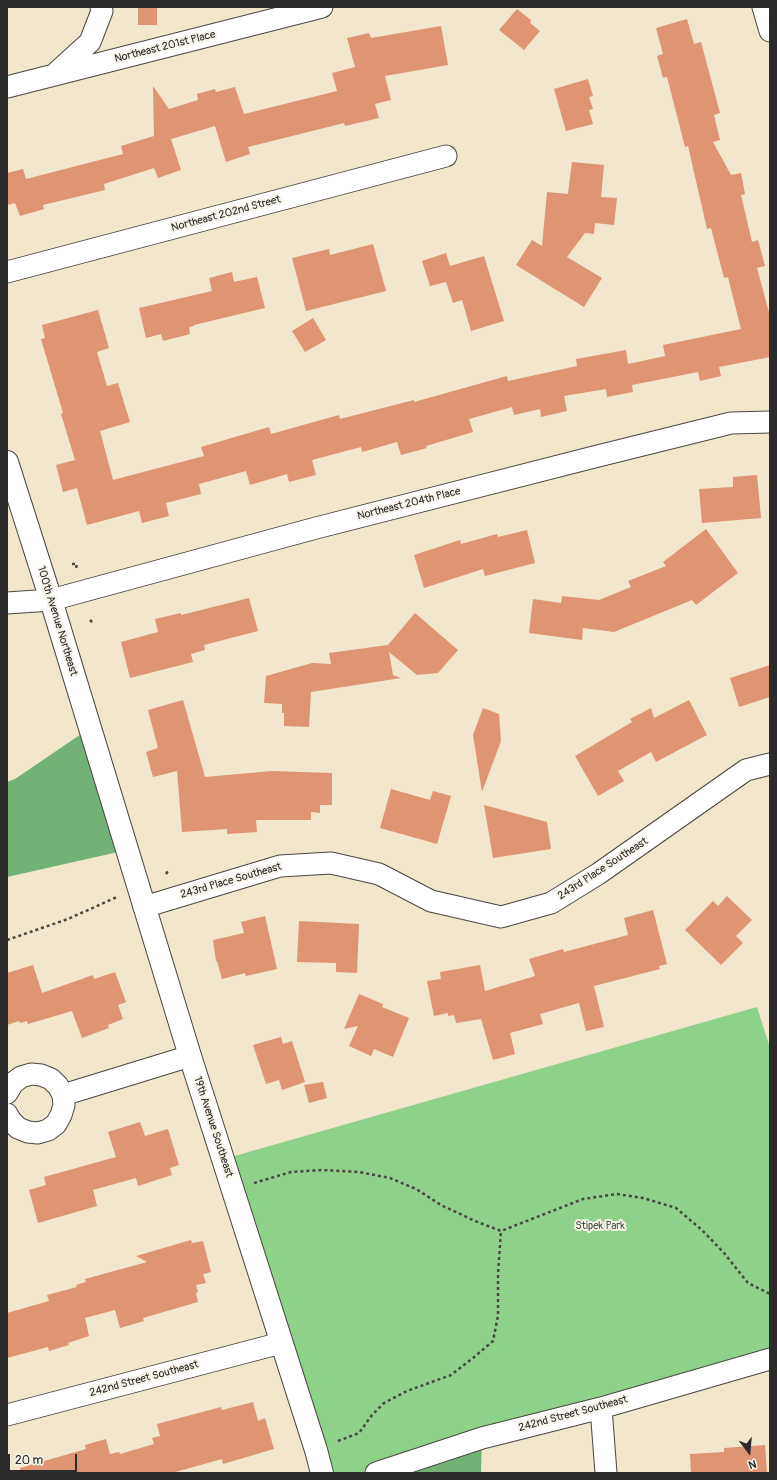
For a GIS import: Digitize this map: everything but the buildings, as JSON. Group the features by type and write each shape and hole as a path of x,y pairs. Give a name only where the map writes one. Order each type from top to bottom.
{"street":[{"path":"56,74 90,42 102,11 101,7"},
{"name":"Northeast 201st Place","path":"7,86 322,7"},
{"name":"Northeast 202nd Street","path":"7,272 446,156"},
{"name":"Northeast 204th Place","path":"7,603 51,600 316,528 731,423 770,422"},
{"name":"100th Avenue Northeast","path":"7,462 106,780"},
{"name":"243rd Place Southeast","path":"141,897 280,866 331,863 379,874 431,901 501,917 551,902 598,874 746,770 770,764"},
{"name":"19th Avenue Southeast","path":"106,780 190,1056 316,1450 322,1473"},
{"path":"63,1095 190,1056"},
{"path":"7,1093 13,1083 21,1078 31,1074 41,1075 50,1079 58,1086 63,1095 64,1105 56,1124 48,1130 38,1133 28,1132 18,1128 7,1114"},
{"name":"242nd Street Southeast","path":"7,1415 281,1343"},
{"name":"242nd Street Southeast","path":"376,1473 482,1438 601,1408 770,1359"},
{"path":"601,1408 606,1473"}],"path":[{"path":"72,564 77,564 76,568"},
{"path":"90,620 94,624"},
{"path":"7,940 68,919 141,897"},
{"path":"233,1189 291,1172 322,1170 359,1172 390,1178 416,1189 441,1205 501,1231 583,1199 617,1194 643,1198 676,1208 702,1230 724,1253 748,1283 770,1294"},
{"path":"316,1450 359,1433 372,1415 384,1404 407,1391 451,1375 493,1340 498,1316 498,1274 501,1231"}],"green space":[{"path":"90,728 127,850 7,877 7,782 15,779"},
{"name":"Stipek Park","path":"757,1007 770,1048 770,1356 371,1473 320,1473 224,1159"},
{"path":"482,1438 481,1473 376,1473"}]}
